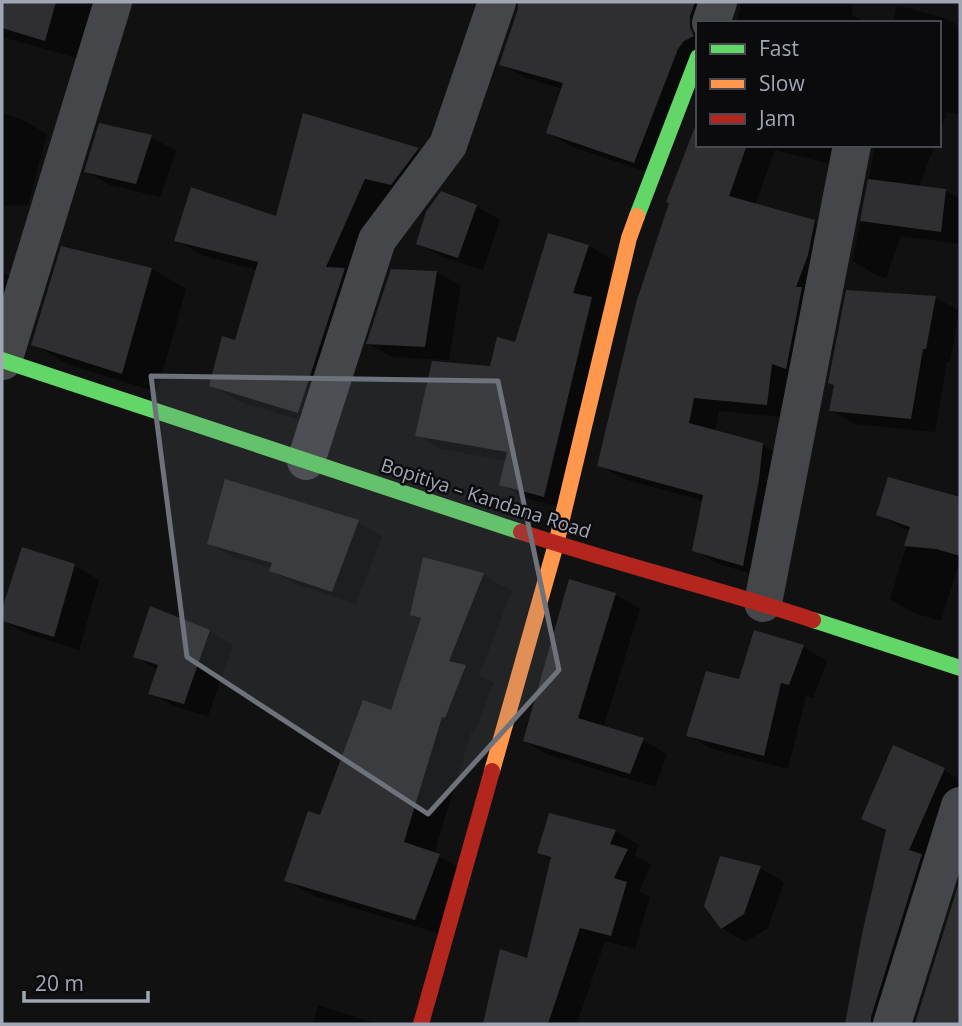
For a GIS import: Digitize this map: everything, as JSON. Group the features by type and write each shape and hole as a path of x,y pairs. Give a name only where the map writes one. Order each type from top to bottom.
{"street":[{"path":"2,361 113,2"},
{"path":"306,461 377,240 448,145 497,2"},
{"path":"711,21 719,2"},
{"path":"421,1024 556,544 629,238 696,62"},
{"path":"763,603 852,147"},
{"name":"Bopitiya – Kandana Road","path":"2,361 556,544 763,603 960,668"},
{"path":"892,1024 960,806"}],"highlighted area":[{"path":"151,376 498,381 559,670 428,814 187,657"}],"building":[{"path":"2,2 56,2 45,41 2,28"},
{"path":"518,2 695,2 690,16 690,27 694,36 684,41 678,49 634,163 546,133 563,83 499,65"},
{"path":"303,113 419,148 391,185 365,179 326,267 345,268 298,413 209,386 222,336 235,340 258,262 174,241 191,187 276,216"},
{"path":"99,123 152,135 136,184 84,172"},
{"path":"696,124 696,147 746,147 729,196 815,220 808,255 796,287 802,287 786,369 772,364 767,405 694,398 689,423 763,443 743,566 692,551 703,495 597,466 636,303 669,203 666,202"},
{"path":"868,179 946,189 941,232 860,221"},
{"path":"441,191 477,205 458,258 416,244 426,212"},
{"path":"548,233 589,245 573,293 592,297 544,497 499,485 507,452 415,436 432,361 490,366 497,337 515,342"},
{"path":"61,246 152,268 122,374 31,345"},
{"path":"391,269 437,271 425,347 366,344"},
{"path":"846,290 936,296 926,349 923,349 911,419 829,411 834,385 828,383"},
{"path":"888,477 960,497 960,556 936,549 904,546 910,527 876,515"},
{"path":"225,479 359,520 332,592 269,571 272,563 207,544"},
{"path":"22,547 75,564 54,637 2,621 2,609"},
{"path":"423,557 484,573 449,661 466,665 445,718 442,717 404,842 440,854 415,920 284,881 308,811 320,815 363,700 391,710 421,618 410,615"},
{"path":"569,579 616,593 578,718 644,738 630,774 523,741"},
{"path":"150,606 210,630 184,704 148,694 158,665 133,657"},
{"path":"754,630 804,645 789,685 781,683 764,756 686,736 706,671 739,679"},
{"path":"893,745 945,768 909,850 922,854 871,1024 845,1024 886,830 861,819"},
{"path":"549,813 616,830 610,844 628,849 614,878 627,882 611,936 580,928 548,1024 483,1024 500,949 527,958 551,857 537,853"},
{"path":"720,856 761,866 744,914 721,929 704,906"},
{"path":"960,879 960,1024 915,1024"}],"traffic: fast":[{"path":"637,216 696,62"},
{"path":"2,360 521,532"},
{"path":"813,620 960,668"}],"traffic: slow":[{"path":"492,771 556,544 629,238 637,216"}],"traffic: jam":[{"path":"521,532 813,620"},
{"path":"421,1024 492,771"}]}
